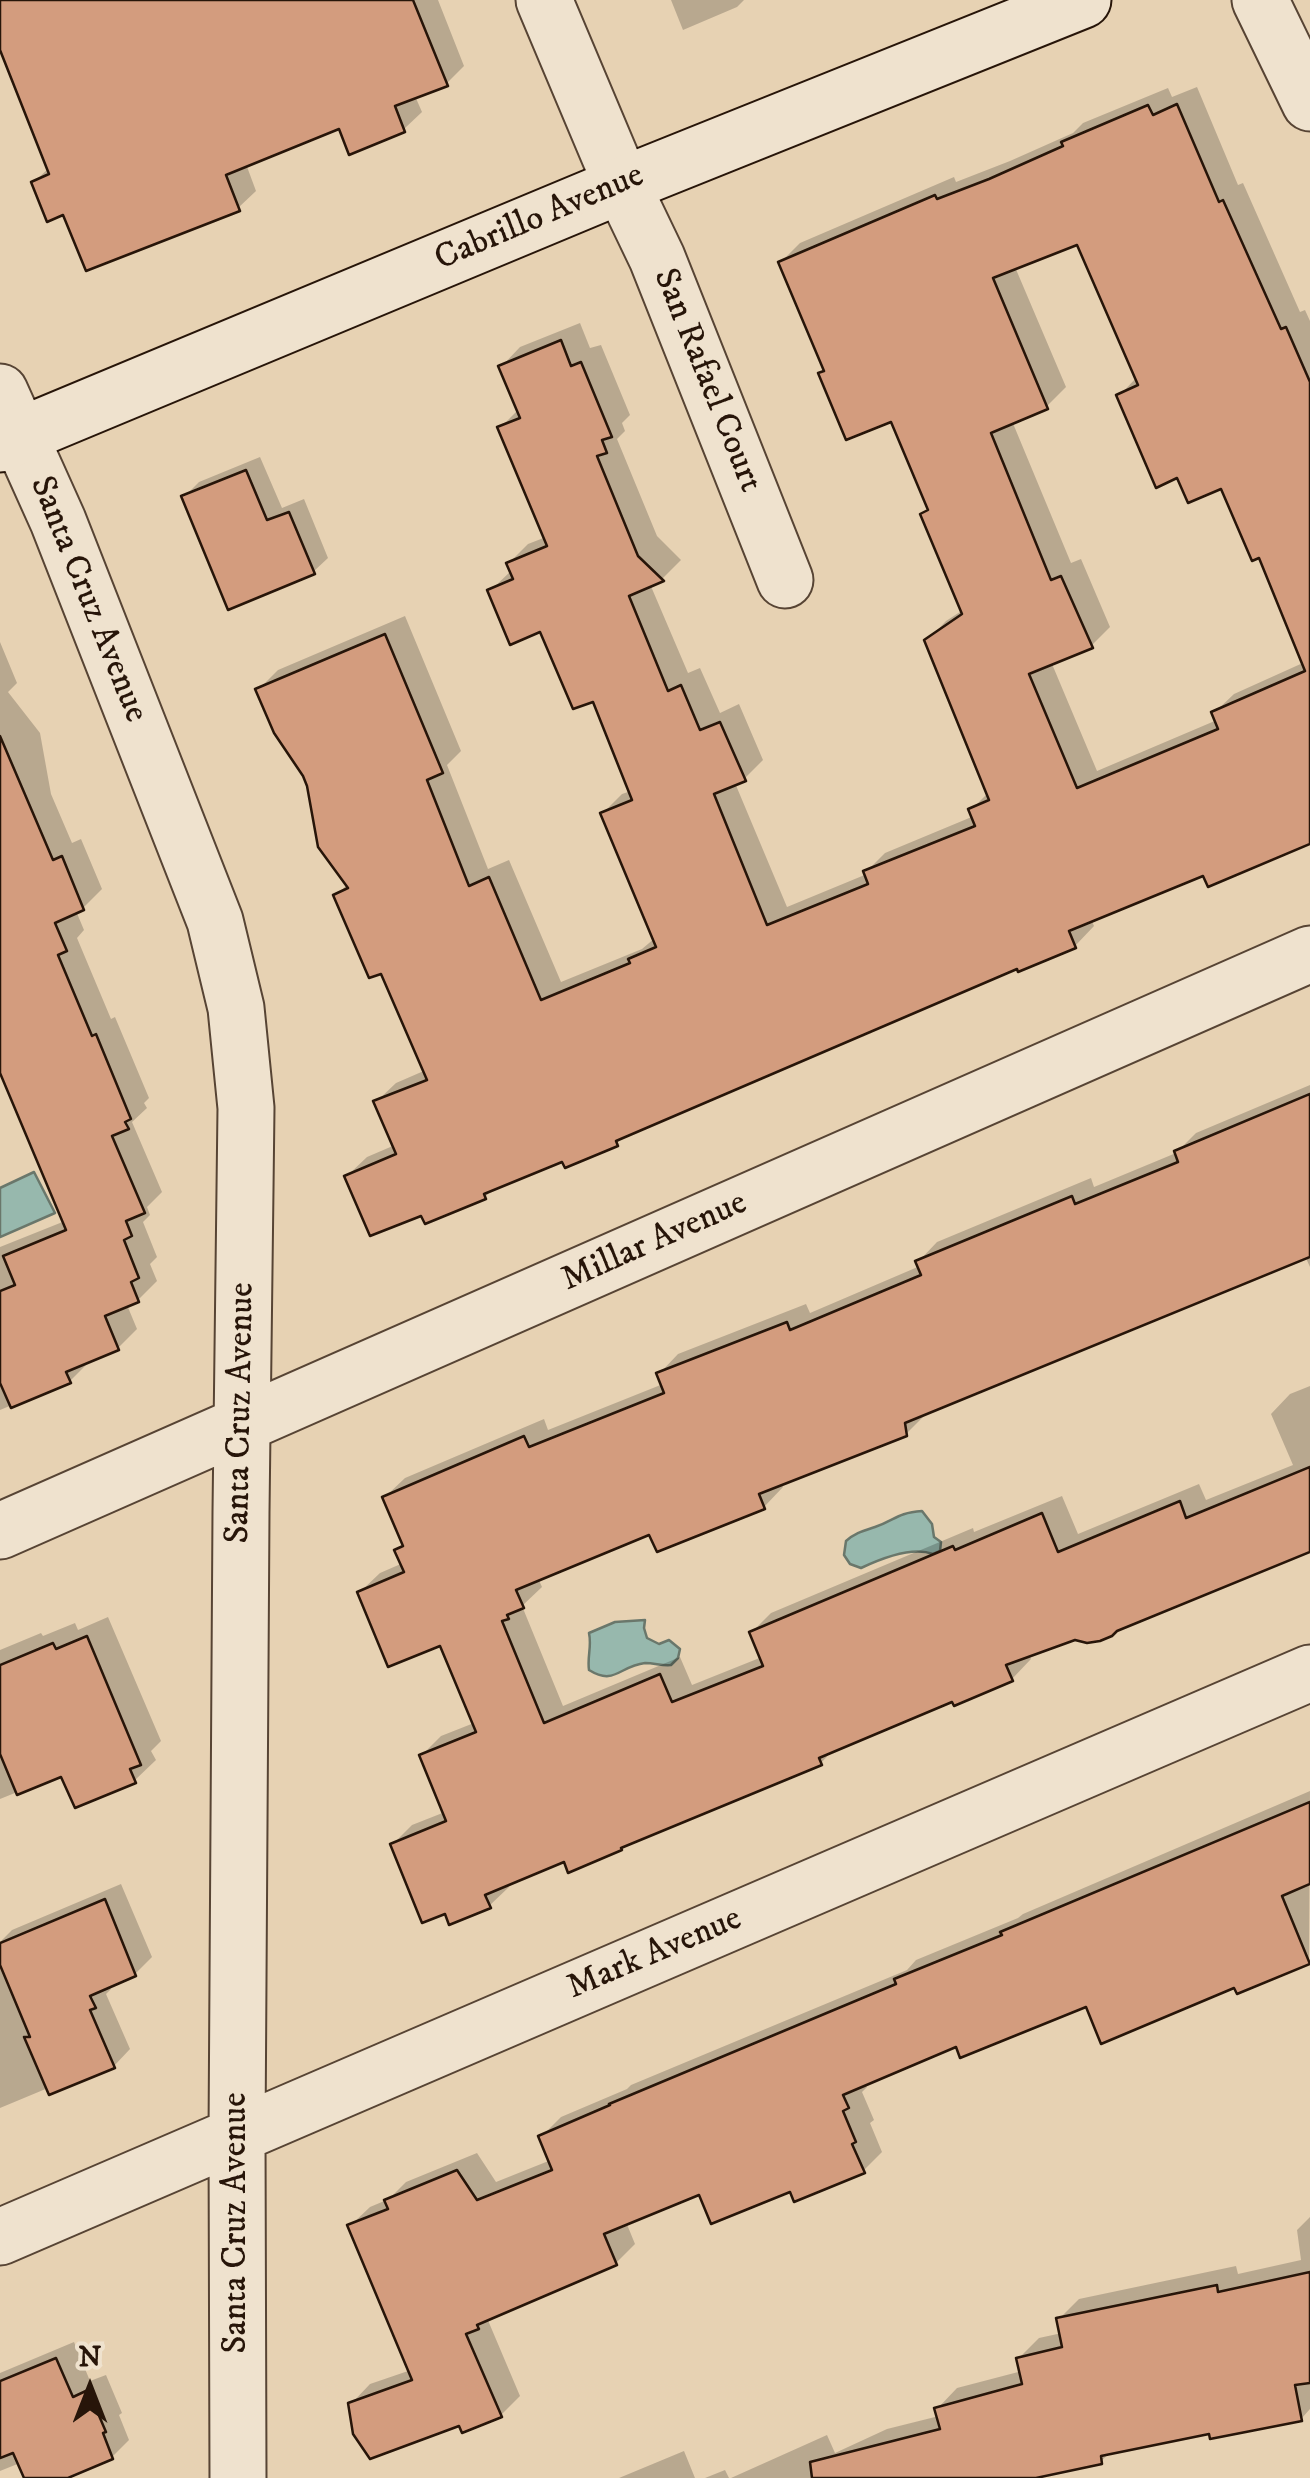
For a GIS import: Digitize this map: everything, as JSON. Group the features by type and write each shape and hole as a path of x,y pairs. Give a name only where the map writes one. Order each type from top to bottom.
{"street":[{"name":"San Rafael Court","path":"544,0 657,258 785,580"},
{"name":"Cabrillo Avenue","path":"7,424 1083,0"},
{"path":"1260,0 1310,103"},
{"name":"Santa Cruz Avenue","path":"7,424 64,538 214,921 236,1008 246,1108 241,1427 238,2478"},
{"name":"Millar Avenue","path":"0,1532 1310,954"},
{"name":"Mark Avenue","path":"0,2238 1310,1673"}],"water":[{"path":"34,1172 55,1213 0,1237 0,1188"},
{"path":"922,1511 932,1524 934,1537 941,1542 940,1551 896,1555 861,1568 850,1564 844,1555 846,1541 856,1534 901,1515"},
{"path":"645,1620 647,1638 659,1644 669,1640 680,1649 671,1665 645,1663 611,1676 589,1670 589,1633 615,1622"}],"building":[{"path":"0,0 413,0 448,86 395,106 405,132 349,155 339,129 226,175 240,211 86,271 63,215 47,222 31,182 49,174 0,50"},
{"path":"1177,104 1219,202 1223,200 1281,329 1286,327 1310,382 1310,844 1208,887 1203,876 1069,931 1076,948 1018,972 1017,969 616,1141 618,1146 565,1168 562,1162 484,1194 486,1199 425,1224 421,1216 370,1236 344,1176 396,1154 373,1101 427,1080 381,974 369,978 333,895 348,888 318,847 307,786 274,733 255,689 385,634 443,773 427,780 469,886 489,877 541,1000 630,963 628,959 656,947 600,813 632,800 593,702 573,709 540,632 510,645 487,590 513,579 506,563 547,546 497,427 520,418 498,366 561,340 571,366 581,362 612,437 602,440 607,453 597,456 638,556 664,581 629,596 668,691 681,685 700,730 720,722 746,781 714,794 767,925 868,884 863,871 975,826 968,809 989,800 924,640 962,614 920,514 928,510 891,422 846,440 818,373 824,371 778,262 935,195 937,199 989,179 1063,146 1061,142 1148,105 1153,115","holes":["1077,245 1138,385 1116,395 1156,488 1177,478 1188,503 1221,489 1252,561 1259,558 1305,671 1211,712 1218,729 1077,788 1029,674 1093,648 1061,576 1051,580 991,433 1048,409 993,278"]},
{"path":"246,470 267,520 289,512 315,574 228,610 181,496"},
{"path":"0,736 53,860 62,856 84,910 55,923 67,951 58,955 131,1119 125,1122 129,1129 112,1136 145,1213 126,1221 132,1236 124,1240 139,1278 131,1282 139,1302 105,1316 119,1350 66,1372 71,1383 11,1408 0,1383 0,1291 15,1285 3,1256 66,1230 0,1073"},
{"path":"1310,1094 1310,1257 905,1423 907,1436 759,1494 765,1509 657,1552 649,1535 516,1590 524,1608 502,1621 544,1723 660,1674 672,1702 763,1666 749,1632 1042,1513 1058,1552 1180,1501 1186,1518 1310,1467 1310,1552 1100,1641 1075,1640 1006,1665 1013,1681 819,1758 822,1765 568,1873 564,1862 485,1895 491,1908 449,1925 445,1914 422,1923 390,1844 446,1821 419,1755 476,1732 440,1646 388,1667 357,1592 404,1572 394,1550 403,1546 382,1497 524,1436 529,1447 664,1393 656,1373 787,1322 790,1330 921,1275 915,1261 1072,1196 1075,1204 1178,1162 1174,1151"},
{"path":"87,1636 141,1765 130,1769 136,1783 75,1808 61,1777 17,1795 0,1754 0,1665 53,1643 56,1649"},
{"path":"1310,1802 1310,1884 1282,1896 1310,1964 1237,1994 1234,1988 1101,2044 1086,2007 960,2058 956,2047 843,2095 849,2108 843,2111 856,2142 852,2144 865,2173 794,2202 790,2192 711,2224 699,2195 604,2234 617,2265 477,2325 479,2329 466,2334 502,2417 462,2433 459,2426 370,2459 353,2434 348,2403 412,2380 347,2225 388,2209 384,2200 457,2170 477,2200 552,2170 538,2136 896,1984 894,1979 1002,1935 1000,1932"},
{"path":"105,1899 136,1976 90,1996 96,2008 90,2010 115,2068 49,2095 0,1965 0,1943"},
{"path":"1310,2272 1310,2383 1295,2385 1302,2421 1210,2439 1209,2434 1101,2456 1102,2464 1036,2478 812,2478 810,2462 940,2429 934,2408 1022,2384 1016,2358 1062,2347 1056,2318 1217,2285 1218,2292"},
{"path":"56,2358 73,2397 88,2390 113,2459 68,2478 24,2478 13,2453 0,2458 0,2381"}]}
